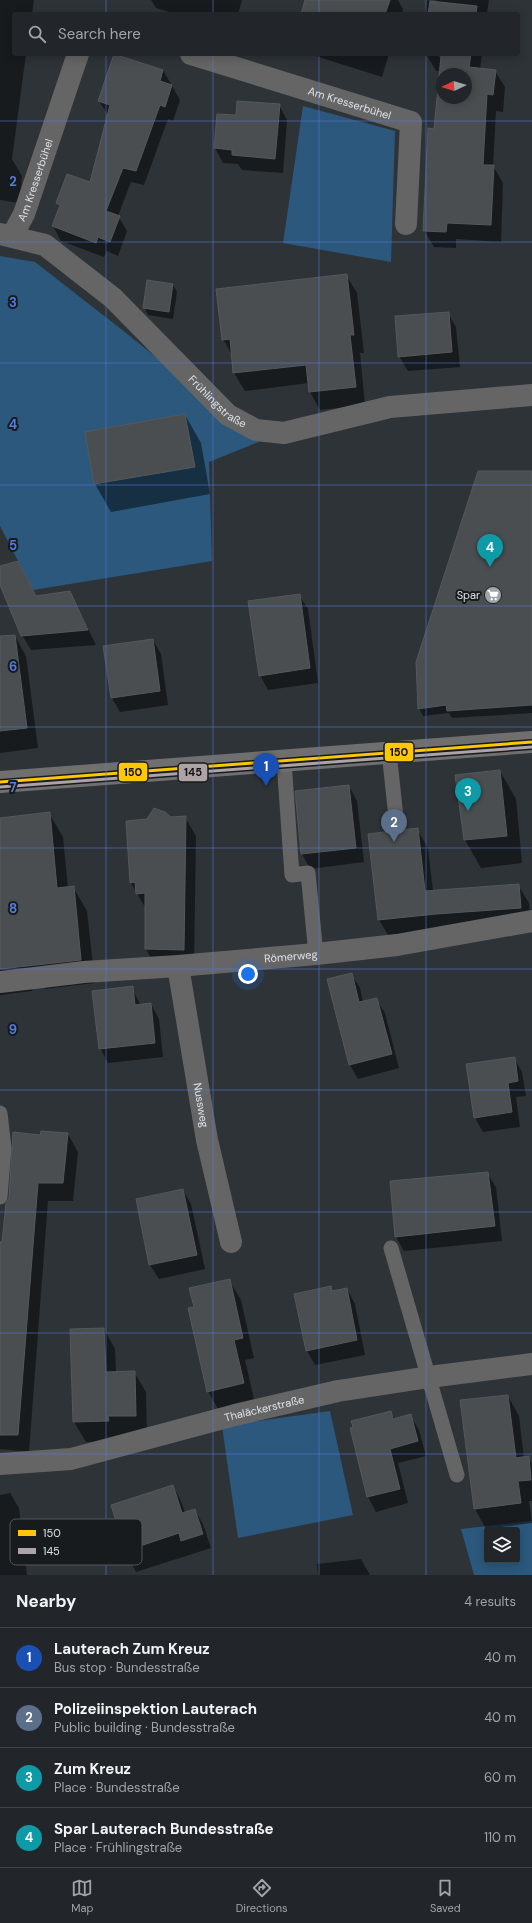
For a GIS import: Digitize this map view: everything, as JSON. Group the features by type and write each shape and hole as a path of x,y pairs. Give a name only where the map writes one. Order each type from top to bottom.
{"main road":[{"path":"0,782 532,742"}],"street":[{"name":"Am Kresserbühel","path":"6,235 24,214 77,56"},
{"name":"Am Kresserbühel","path":"197,56 411,122 406,224"},
{"name":"Frühlingstraße","path":"6,235 44,245 112,298 228,414 256,430 284,433 390,407 532,395"},
{"name":"Römerweg","path":"0,982 84,972 178,966 316,954 397,945 532,921"},
{"name":"Nussweg","path":"178,966 207,1140 231,1242"},
{"name":"Thaläckerstraße","path":"0,1464 71,1459 234,1415 316,1396 429,1377 532,1364"}],"lane":[{"path":"389,752 396,817"},
{"path":"284,760 292,875 308,873 316,954"},
{"path":"0,1113 4,1148 0,1197"},
{"path":"391,1248 457,1475"}],"shaded area":[{"path":"303,106 395,131 391,262 283,243"},
{"path":"0,256 35,262 261,441 209,462 212,561 33,590 0,526"},
{"path":"330,1411 353,1515 238,1538 222,1426"},
{"path":"532,1521 532,1575 474,1575 461,1529"}],"building":[{"path":"305,0 390,0 386,12 302,12"},
{"path":"430,1 477,6 476,12 428,12"},
{"path":"113,56 120,56 163,70 160,81 172,85 165,107 160,105 136,171 123,168 106,211 120,216 110,242 98,237 96,243 52,226 60,205 56,203 67,174 90,182 110,105 98,101"},
{"path":"441,56 471,56 469,67 496,70 493,95 487,94 483,165 494,165 491,225 447,223 446,232 423,231 428,128 434,129 436,104 472,104 472,68 440,68"},
{"path":"237,101 280,104 275,159 232,155 232,150 214,148 217,114 236,115"},
{"path":"347,274 354,335 350,335 356,387 309,392 306,365 233,373 230,339 222,340 216,289"},
{"path":"147,280 173,284 169,312 143,308"},
{"path":"449,312 452,352 398,357 395,316"},
{"path":"185,414 195,467 94,484 85,432"},
{"path":"478,471 532,471 532,705 447,711 446,705 418,709 416,662"},
{"path":"18,561 36,596 70,591 88,630 21,636 0,585 0,566"},
{"path":"300,594 310,668 259,676 248,601"},
{"path":"15,635 27,728 0,731 0,636"},
{"path":"153,639 160,691 111,698 103,646"},
{"path":"500,770 507,836 464,840 455,775"},
{"path":"349,785 356,848 301,854 295,791"},
{"path":"154,808 165,812 171,817 186,816 184,950 145,949 145,893 136,894 135,882 130,883 126,821 147,819"},
{"path":"50,812 57,888 74,886 81,960 0,969 0,818"},
{"path":"418,828 425,891 519,884 521,908 378,920 368,834"},
{"path":"352,973 359,1002 377,998 392,1054 349,1065 327,979"},
{"path":"133,986 135,1005 151,1003 155,1043 99,1049 92,991"},
{"path":"515,1057 518,1081 508,1083 512,1112 474,1118 466,1064"},
{"path":"41,1131 68,1133 63,1183 38,1183 18,1435 0,1435 0,1242 2,1242 6,1203 9,1198 13,1132 40,1135"},
{"path":"488,1172 495,1226 395,1237 390,1181"},
{"path":"183,1189 197,1255 149,1265 136,1199"},
{"path":"230,1279 243,1338 234,1340 244,1383 207,1392 188,1308 194,1307 189,1288"},
{"path":"331,1286 332,1291 347,1288 357,1340 306,1351 294,1294"},
{"path":"104,1328 106,1372 135,1371 136,1416 108,1416 109,1421 73,1422 70,1329"},
{"path":"508,1395 516,1458 529,1456 531,1480 518,1481 521,1503 474,1509 460,1400"},
{"path":"391,1411 393,1419 411,1414 418,1441 390,1449 400,1489 367,1497 350,1428 353,1427 351,1421"},
{"path":"173,1485 182,1513 195,1509 203,1534 181,1541 179,1533 142,1545 142,1519 115,1519 111,1505"}],"transit line":[{"name":"150","path":"0,782 532,742"},
{"name":"145","path":"0,787 532,747"}],"place":[{"name":"Spar Lauterach Bundesstraße","path":"490,567"},
{"name":"Spar","path":"493,595"},
{"name":"Lauterach Zum Kreuz","path":"266,786"},
{"name":"Zum Kreuz","path":"468,811"},
{"name":"Polizeiinspektion Lauterach","path":"394,842"}]}
